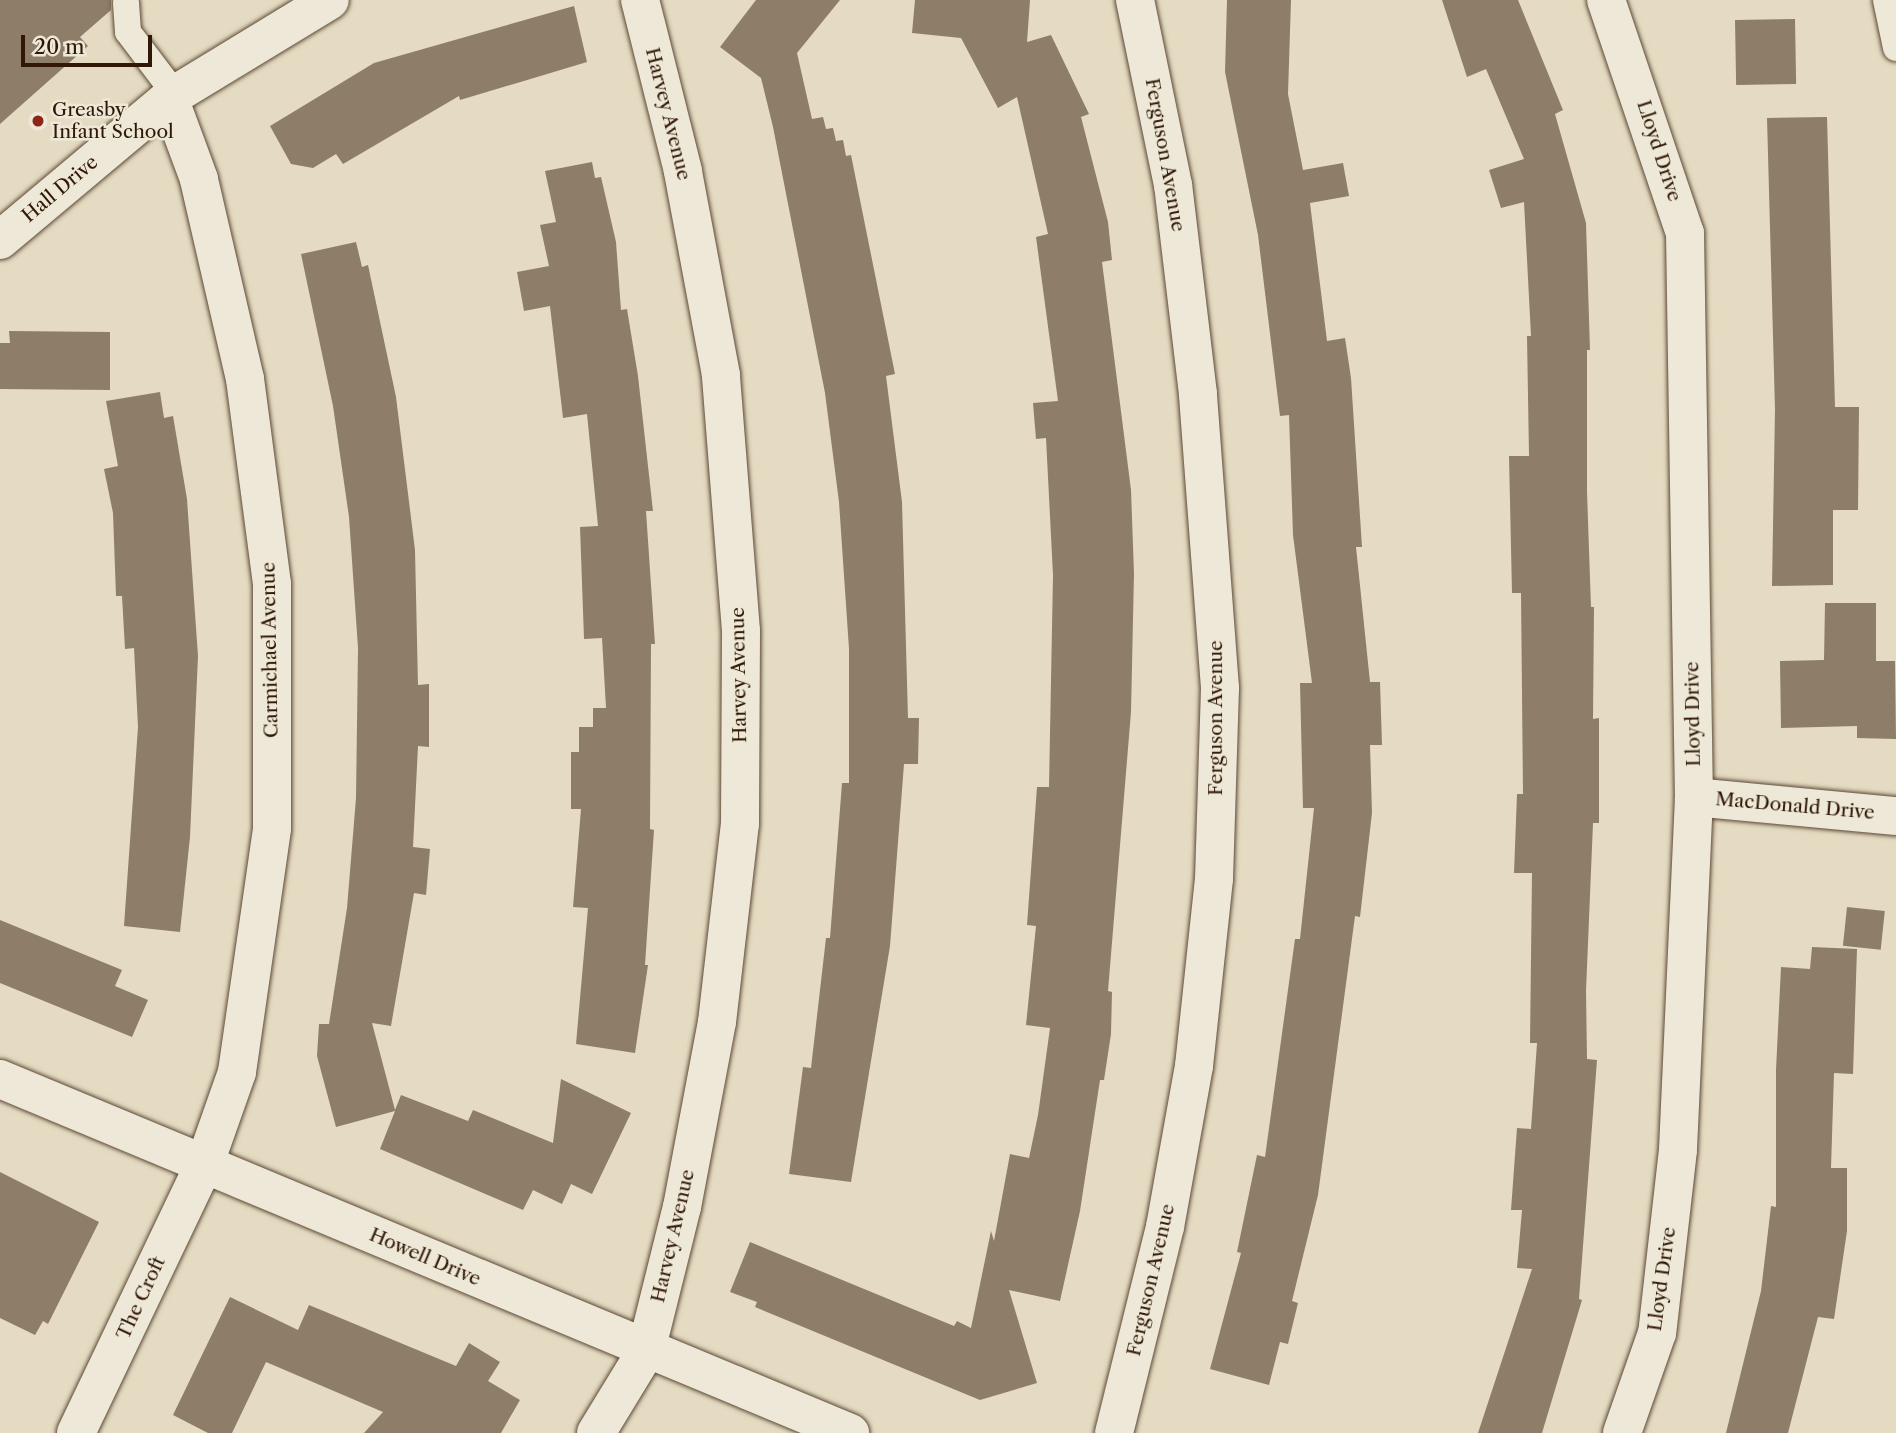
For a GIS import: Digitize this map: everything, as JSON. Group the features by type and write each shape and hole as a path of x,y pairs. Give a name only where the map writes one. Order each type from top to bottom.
{"street":[{"name":"Hall Drive","path":"0,240 172,96 330,0"},
{"name":"Harvey Avenue","path":"596,1433 646,1351 682,1208 717,1021 740,824 741,631 721,375 683,171 640,0"},
{"name":"Ferguson Avenue","path":"1114,1433 1165,1227 1194,1066 1214,878 1220,688 1198,394 1173,185 1135,0"},
{"name":"Lloyd Drive","path":"1606,0 1685,233 1694,797 1678,1150 1657,1333 1622,1433"},
{"name":"Carmichael Avenue","path":"172,96 199,179 245,379 272,584 271,842 237,1072 205,1163"},
{"name":"MacDonald Drive","path":"1694,797 1896,816"},
{"name":"Howell Drive","path":"0,1080 205,1163 646,1351 850,1433"},
{"name":"The Croft","path":"76,1433 205,1163"}],"lane":[{"path":"1886,0 1896,48"},
{"path":"126,3 128,32 172,96"}],"building":[{"path":"0,0 111,0 111,10 80,37 88,46 0,124"},
{"path":"756,0 840,0 797,53 812,119 823,117 826,129 833,128 836,141 843,140 846,156 851,155 895,374 886,376 902,502 908,718 919,718 918,764 904,764 890,946 851,1182 789,1174 803,1067 811,1068 826,938 830,938 842,783 849,783 849,649 839,502 825,393 773,127 761,78 720,47"},
{"path":"915,0 1030,0 1027,42 1051,35 1089,114 1081,117 1108,222 1112,260 1102,262 1131,490 1134,573 1131,712 1108,991 1112,992 1111,1034 1104,1080 1100,1080 1080,1211 1060,1301 1009,1290 1037,1383 980,1400 755,1307 757,1302 730,1292 750,1242 954,1326 957,1321 971,1328 991,1231 994,1241 1010,1154 1029,1158 1038,1115 1050,1028 1026,1025 1036,926 1027,925 1037,787 1049,787 1053,575 1046,438 1036,439 1033,403 1058,401 1036,237 1048,234 1017,97 998,108 961,38 912,33"},
{"path":"1227,0 1291,0 1288,94 1303,170 1343,163 1349,196 1310,203 1327,341 1345,338 1351,378 1362,547 1356,547 1370,682 1380,682 1382,745 1370,745 1372,813 1360,917 1355,916 1318,1195 1292,1301 1298,1303 1288,1344 1280,1342 1269,1385 1210,1369 1241,1253 1237,1252 1257,1155 1265,1157 1295,939 1300,939 1314,808 1303,808 1300,683 1312,683 1293,535 1289,415 1280,416 1258,235 1225,72"},
{"path":"1442,0 1518,0 1563,110 1555,114 1586,223 1590,350 1587,350 1587,492 1591,607 1594,607 1593,719 1599,718 1599,823 1593,823 1586,991 1587,1059 1597,1060 1579,1299 1582,1300 1542,1433 1478,1433 1532,1269 1517,1268 1522,1210 1511,1210 1517,1128 1531,1129 1537,1043 1530,1043 1532,873 1514,873 1517,794 1523,794 1521,593 1512,593 1509,456 1529,456 1527,336 1531,336 1524,202 1501,208 1489,170 1524,159 1486,69 1467,77"},
{"path":"574,6 587,62 460,100 459,96 343,164 336,154 313,168 291,164 270,126 374,63"},
{"path":"1795,19 1796,84 1736,85 1735,20"},
{"path":"1827,117 1835,407 1859,407 1858,510 1833,510 1833,585 1772,586 1775,409 1767,118"},
{"path":"592,162 595,178 601,177 616,242 621,310 627,309 638,376 653,511 646,511 655,644 651,644 650,829 654,830 645,965 648,965 635,1053 576,1044 588,908 573,907 581,809 571,809 571,752 579,752 579,727 593,727 593,708 606,708 602,638 584,639 580,527 598,526 587,414 563,418 550,306 524,311 517,272 549,266 540,225 556,222 545,171"},
{"path":"356,242 362,267 368,265 396,397 415,550 418,685 429,684 429,747 418,746 413,847 430,849 426,895 414,893 391,1026 372,1023 395,1110 401,1095 468,1121 473,1110 553,1143 561,1079 631,1113 592,1194 571,1184 562,1204 533,1190 523,1210 380,1149 395,1111 336,1127 317,1056 319,1024 329,1024 347,908 356,798 358,648 349,517 333,406 301,254"},
{"path":"9,331 110,332 110,390 0,389 0,343 10,343"},
{"path":"160,392 164,418 173,416 187,499 198,656 190,837 180,932 124,926 138,727 134,648 125,649 122,596 116,596 113,513 104,469 118,466 106,401"},
{"path":"1825,603 1876,603 1876,661 1895,661 1896,739 1857,738 1857,726 1781,728 1780,661 1824,660"},
{"path":"1847,907 1885,911 1881,950 1843,946"},
{"path":"0,920 122,970 115,986 148,1000 132,1037 0,983"},
{"path":"1812,947 1857,949 1853,1074 1834,1073 1831,1168 1847,1168 1847,1231 1834,1319 1818,1317 1788,1433 1726,1433 1761,1291 1771,1206 1776,1207 1776,1070 1781,967 1810,969"},
{"path":"0,1172 99,1222 48,1324 43,1321 35,1335 0,1318"},
{"path":"230,1297 298,1330 309,1305 456,1366 469,1343 500,1362 488,1381 520,1400 501,1433 364,1433 383,1412 266,1362 232,1433 208,1433 173,1415"}],"place":[{"name":"Greasby Infant School","path":"38,121"}]}
